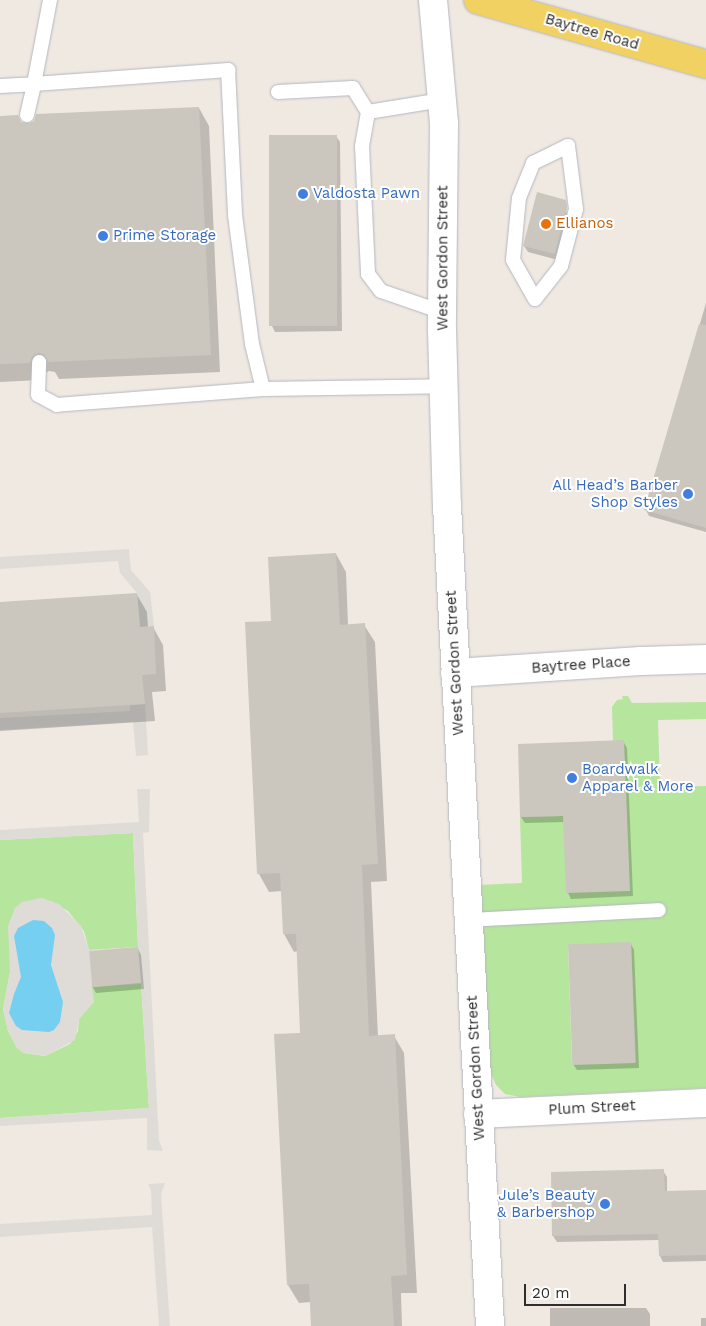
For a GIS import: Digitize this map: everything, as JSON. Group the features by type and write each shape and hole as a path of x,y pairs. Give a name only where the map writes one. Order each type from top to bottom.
{"main road":[{"name":"Baytree Road","path":"478,0 706,64"}],"street":[{"name":"West Gordon Street","path":"433,0 442,100 442,312 455,673 490,1326"},
{"name":"Baytree Place","path":"455,673 641,661 706,659"},
{"name":"Plum Street","path":"478,1114 706,1103"}],"lane":[{"path":"27,115 50,0"},
{"path":"0,86 228,70 235,215 252,344 264,389"},
{"path":"278,92 353,88 368,112 362,146 368,274 380,291 442,312"},
{"path":"368,112 442,100"},
{"path":"568,146 576,209 560,266 535,299 513,260 519,198 533,163 568,146"},
{"path":"39,362 38,395 57,405 264,389 444,386"},
{"path":"468,920 659,910"}],"green space":[{"path":"622,696 628,696 632,703 706,702 706,719 658,720 660,787 706,786 706,1088 520,1097 505,1094 496,1085 490,1071 478,885 522,883 520,817 563,816 613,741 612,707 617,700 623,699","holes":["631,943 636,1062 572,1064 568,945"]},
{"path":"133,833 138,947 89,950 84,931 68,911 51,901 10,972 3,1009 8,1031 17,1048 24,1053 45,1056 70,1044 78,1031 79,1019 90,1006 91,987 141,983 149,1108 0,1118 0,840"}],"shaded area":[{"path":"129,549 131,570 150,592 154,626 140,627 137,593 120,573 118,561 0,569 0,557"},
{"path":"145,704 148,755 136,756 133,722 0,730 0,718 130,711 130,705"},
{"path":"137,789 150,789 149,832 143,833 159,1140 163,1151 147,1150 147,1118 0,1126 0,1118 149,1108 141,984 92,987 94,1002 79,1019 75,1040 45,1056 24,1053 17,1048 8,1031 3,1009 10,972 8,926 15,908 22,902 42,898 59,904 81,926 89,950 138,947 133,833 0,840 0,830 139,822"},
{"path":"165,1183 161,1194 170,1326 159,1326 152,1227 0,1237 0,1224 152,1215 151,1190 148,1184"}],"water":[{"path":"33,920 44,921 52,928 55,935 51,965 63,1002 60,1022 54,1030 49,1032 22,1030 16,1026 9,1013 21,977 14,936 18,928"}],"building":[{"name":"Prime Storage","path":"199,107 211,355 48,362 44,355 39,353 32,357 30,363 0,364 0,116 18,115 21,122 29,123 34,121 36,114"},
{"name":"Valdosta Pawn","path":"269,135 337,135 337,326 269,326"},
{"name":"Ellianos","path":"537,192 566,200 567,208 555,254 523,246"},
{"path":"699,324 706,325 706,528 644,510"},
{"path":"336,553 340,625 365,623 378,864 362,865 369,1036 395,1034 407,1275 391,1276 394,1326 311,1326 309,1284 287,1285 274,1034 300,1033 296,934 283,934 280,873 257,874 245,622 271,621 268,557"},
{"path":"137,593 140,627 154,626 156,674 142,675 145,704 0,713 0,602"},
{"path":"624,740 630,891 566,893 563,816 520,817 518,744"},
{"path":"631,942 635,1063 572,1065 568,944"},
{"path":"138,947 141,983 92,987 89,951"},
{"path":"664,1169 665,1191 706,1190 706,1255 659,1256 658,1234 552,1236 551,1172"}],"place":[{"name":"Valdosta Pawn","path":"303,194"},
{"name":"Ellianos","path":"546,224"},
{"name":"Prime Storage","path":"103,236"},
{"name":"All Head’s Barber Shop Styles","path":"688,494"},
{"name":"Boardwalk Apparel & More","path":"572,778"},
{"name":"Jule’s Beauty & Barbershop","path":"605,1204"}]}
